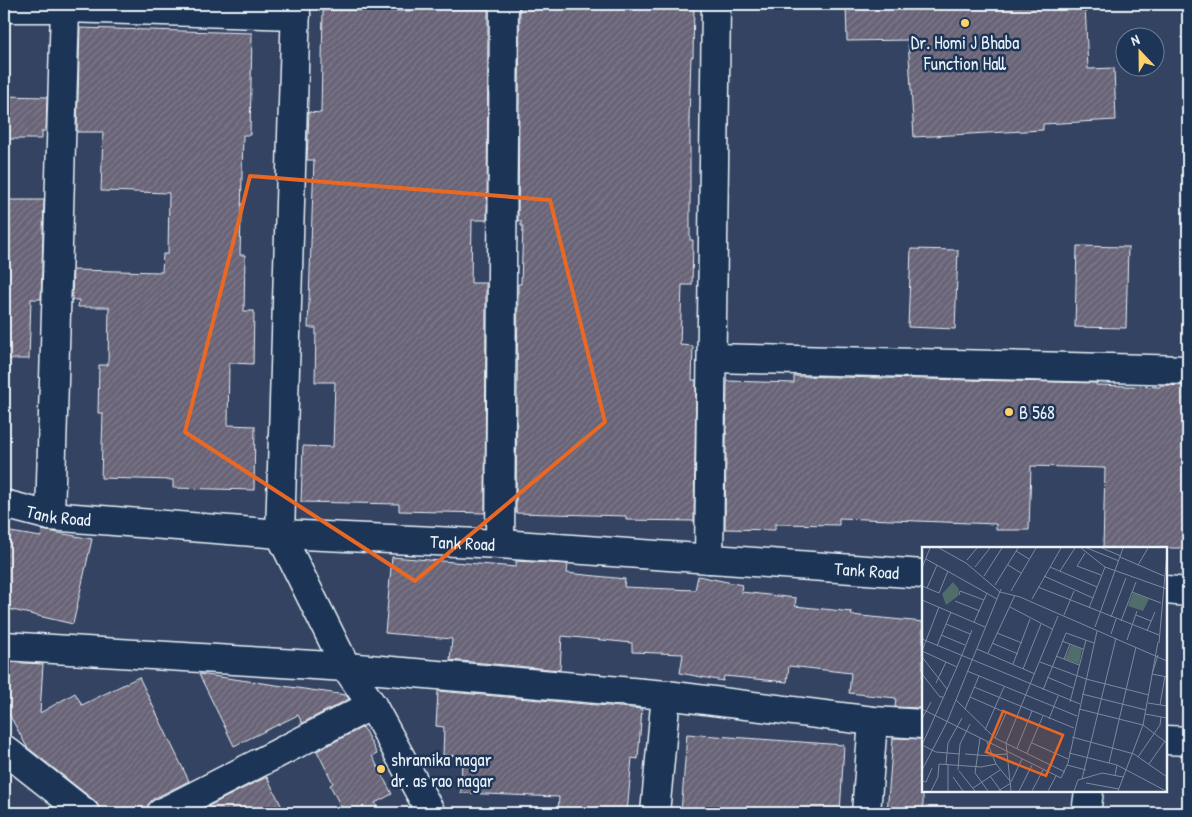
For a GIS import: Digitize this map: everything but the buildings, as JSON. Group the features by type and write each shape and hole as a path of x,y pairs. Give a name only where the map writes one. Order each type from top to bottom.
{"street":[{"path":"500,544 504,4"},
{"path":"709,559 716,4"},
{"path":"4,8 296,9 280,534 346,668 372,705 431,813"},
{"path":"50,516 65,8"},
{"path":"712,358 1188,370"},
{"name":"Tank Road","path":"4,504 50,516 280,534 500,544 922,574"},
{"path":"1167,590 1188,592"},
{"path":"4,646 346,668 666,695 873,721 922,724"},
{"path":"655,813 666,695"},
{"path":"161,813 372,705"},
{"path":"866,813 873,721"},
{"path":"1167,740 1188,741"},
{"path":"4,749 85,813"},
{"path":"1086,813 1089,792"}],"highlighted area":[{"path":"250,176 550,200 605,422 415,581 185,432"}],"place":[{"name":"Dr. Homi J Bhaba Function Hall","path":"965,23"},
{"name":"B 568","path":"1009,412"},
{"name":"shramika nagar dr. as rao nagar","path":"381,769"}]}
